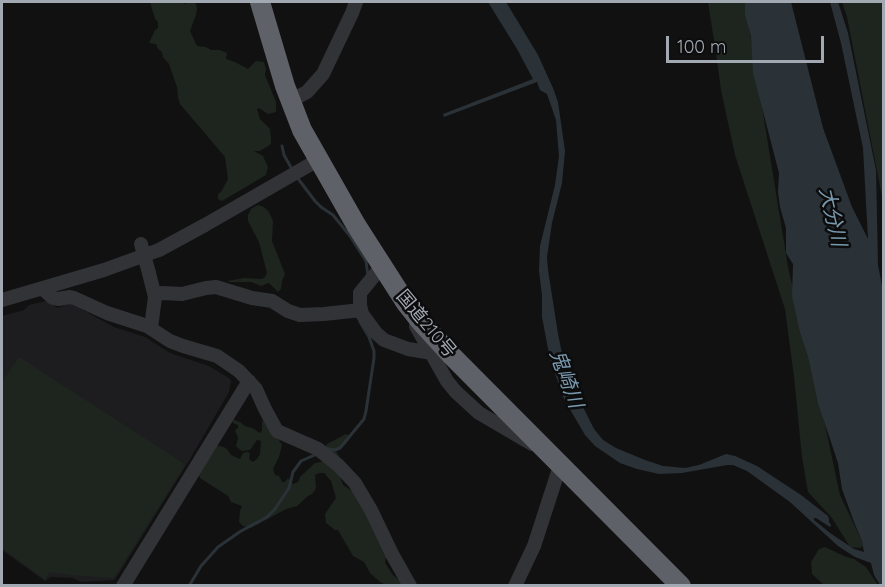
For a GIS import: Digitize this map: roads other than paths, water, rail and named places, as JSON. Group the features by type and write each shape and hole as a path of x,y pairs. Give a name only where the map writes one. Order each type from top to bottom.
{"highway":[{"name":"国道210号","path":"260,2 290,101 302,130 393,285 436,339 681,585"}],"street":[{"path":"290,101 307,92 323,74 356,2"},
{"path":"2,300 134,261 159,250 318,160"},
{"path":"141,244 155,295 151,328"},
{"path":"382,266 360,293 361,310 373,330 384,340 408,349 432,353"},
{"path":"393,285 451,386 473,409 557,460 555,482 534,546 515,585"},
{"path":"155,295 182,294 216,287 267,300 300,315 361,310"},
{"path":"42,288 53,298 74,298 107,313 145,325 183,346 217,356 232,365 256,389 277,431 318,449 355,483 410,585"},
{"path":"123,585 249,381"}],"water":[{"path":"488,2 506,2 538,55 558,102 565,151 562,183 552,223 547,257 548,270 565,368 594,429 603,440 616,448 663,466 685,468 726,454 757,466 828,516 830,527 816,518 814,520 830,533 854,549 864,552 842,489 838,463 818,403 792,296 793,264 786,253 786,228 778,192 779,173 753,73 751,36 745,15 745,2 791,2 823,128 852,207 868,239 863,148 830,2 838,2 848,33 876,170 878,265 884,296 883,585 880,585 874,575 871,563 855,557 838,546 790,502 747,471 727,465 682,473 659,474 620,463 595,446 585,435 564,399 550,359 542,317 540,246 555,185 559,156 556,120 547,94 540,90 537,82 444,117 443,114 533,79"}],"waterway":[{"path":"282,146 293,171"},
{"path":"296,176 315,201 333,215 350,236 366,261 368,276"},
{"path":"324,448 335,450 340,448 364,419 374,351 360,322"},
{"path":"189,586 201,566 218,547 267,517 275,509 289,488 293,472 301,461 317,454"}],"water label":[{"name":"大分川","path":"832,217"},
{"name":"鬼崎川","path":"566,379"}]}
